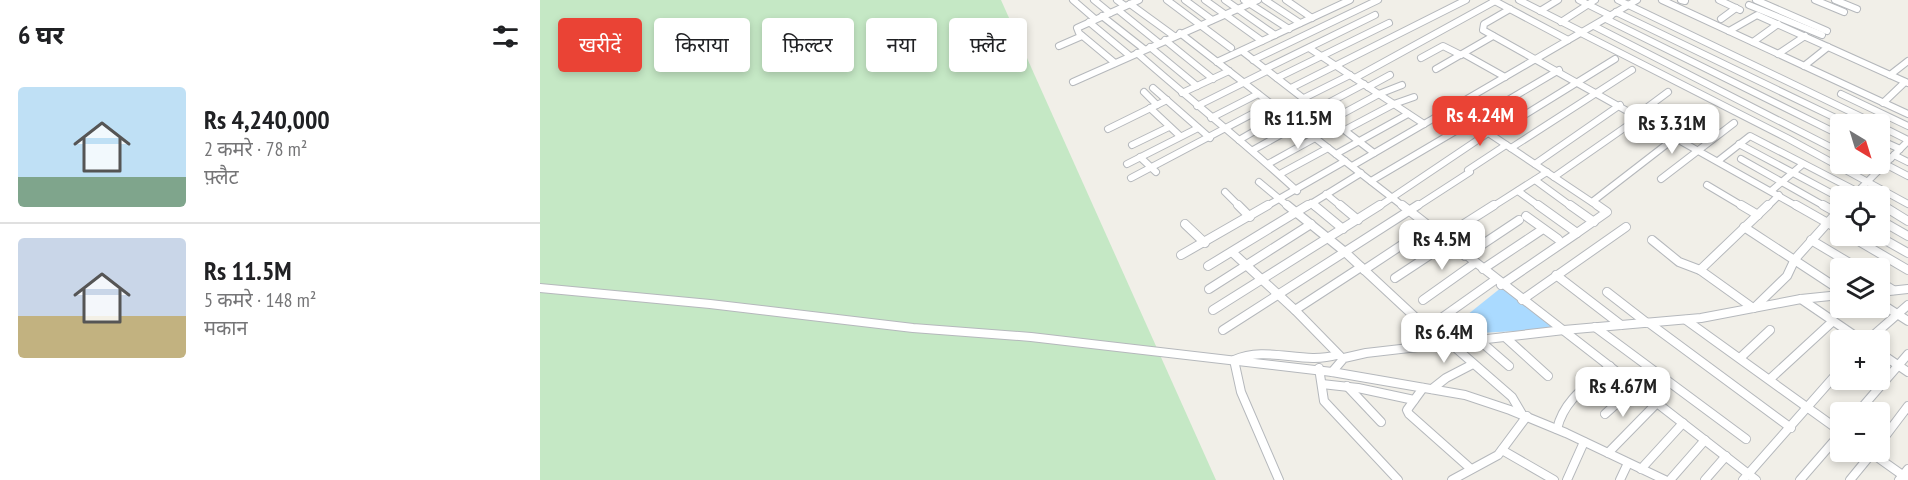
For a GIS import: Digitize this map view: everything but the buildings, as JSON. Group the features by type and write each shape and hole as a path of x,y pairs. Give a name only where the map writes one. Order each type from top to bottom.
{"street":[{"path":"1073,0 1092,20 1197,87"},
{"path":"1094,0 1110,13"},
{"path":"1117,0 1162,41 1213,79"},
{"path":"1115,63 1082,36 1077,28 1139,0"},
{"path":"1167,0 1231,48"},
{"path":"1185,0 1212,20"},
{"path":"1205,0 1262,41"},
{"path":"1225,0 1275,35"},
{"path":"1073,82 1237,9 1247,2 1258,0"},
{"path":"1265,0 1300,23"},
{"path":"1286,0 1312,18"},
{"path":"1217,62 1351,0 1363,7"},
{"path":"1253,60 1378,0"},
{"path":"1291,88 1466,0"},
{"path":"1304,98 1353,76 1494,0 1568,40"},
{"path":"1540,10 1558,0"},
{"path":"1579,0 1830,130"},
{"path":"1561,22 1595,0"},
{"path":"1618,0 1855,114"},
{"path":"1181,255 1348,164 1374,153 1637,0"},
{"path":"1662,0 1908,114"},
{"path":"1719,0 1738,9 1721,19"},
{"path":"1756,0 1827,31"},
{"path":"1835,0 1857,9"},
{"path":"1525,1 1581,33 1908,204"},
{"path":"1811,1 1844,12"},
{"path":"1247,2 1289,29"},
{"path":"1749,5 1827,31"},
{"path":"1124,7 1177,35 1229,71 1498,282 1564,330 1726,456 1749,478 1830,381"},
{"path":"1510,9 1482,27 1493,36 1577,80 1830,224"},
{"path":"1197,106 1376,15"},
{"path":"1729,31 1757,15 1907,83 1883,103"},
{"path":"1102,16 1182,93 1225,130 1253,150 1297,191"},
{"path":"1611,16 1830,116"},
{"path":"1277,78 1389,23"},
{"path":"1753,42 1778,24"},
{"path":"1594,26 1830,147"},
{"path":"1815,41 1827,31"},
{"path":"1059,46 1082,36"},
{"path":"1436,69 1493,36"},
{"path":"1778,54 1805,36"},
{"path":"1421,58 1443,46 1505,77"},
{"path":"1804,66 1828,47"},
{"path":"1309,48 1424,124"},
{"path":"1242,51 1374,153"},
{"path":"1213,310 1358,220 1391,196 1615,58"},
{"path":"1890,75 1908,61"},
{"path":"1371,181 1473,123 1559,70"},
{"path":"1223,330 1469,171 1632,70"},
{"path":"1182,93 1229,71"},
{"path":"1317,109 1390,75"},
{"path":"1331,120 1379,94 1402,85"},
{"path":"1153,88 1210,138"},
{"path":"1144,92 1168,127 1180,136"},
{"path":"1395,278 1445,240 1518,191 1535,180 1551,175 1639,116 1668,92"},
{"path":"1211,118 1258,94"},
{"path":"1840,94 1908,126"},
{"path":"1345,130 1414,96"},
{"path":"1108,129 1167,100"},
{"path":"1505,103 1514,104 1526,113"},
{"path":"1131,178 1154,170 1271,104"},
{"path":"1535,164 1620,105"},
{"path":"1440,319 1607,212 1451,108"},
{"path":"1239,140 1284,114"},
{"path":"1336,154 1408,114"},
{"path":"1661,179 1734,123"},
{"path":"1253,150 1298,125"},
{"path":"1132,145 1168,127"},
{"path":"1127,164 1198,128"},
{"path":"1718,161 1750,136 1841,186"},
{"path":"1592,202 1676,137"},
{"path":"1268,164 1315,138"},
{"path":"1890,139 1908,162"},
{"path":"1739,144 1830,192"},
{"path":"1280,174 1328,148"},
{"path":"1900,150 1908,176"},
{"path":"1140,157 1154,170"},
{"path":"1741,159 1830,207"},
{"path":"1700,270 1758,215 1782,182 1803,164"},
{"path":"1208,266 1361,173"},
{"path":"1864,186 1875,174"},
{"path":"1535,180 1594,222"},
{"path":"1259,182 1345,252 1447,344 1512,397 1524,415"},
{"path":"1707,184 1758,215"},
{"path":"1518,191 1577,232"},
{"path":"1225,192 1250,217"},
{"path":"1326,194 1358,220"},
{"path":"1311,203 1343,229"},
{"path":"1890,210 1908,221"},
{"path":"1465,256 1522,218 1558,239"},
{"path":"1754,308 1787,276 1795,259 1830,220"},
{"path":"1185,224 1205,243"},
{"path":"1209,289 1311,224"},
{"path":"1890,226 1908,236"},
{"path":"1295,310 1429,227"},
{"path":"1522,300 1626,227"},
{"path":"1744,227 1830,283"},
{"path":"1483,269 1543,229"},
{"path":"1652,240 1679,262 1700,270 1754,308"},
{"path":"1811,240 1841,258"},
{"path":"1890,243 1908,253"},
{"path":"1867,246 1908,270"},
{"path":"1232,252 1295,310 1340,357"},
{"path":"1423,300 1475,263"},
{"path":"1556,275 1621,325"},
{"path":"1890,287 1908,297"},
{"path":"540,288 710,304 913,328 1031,337 1234,360 1246,354 1318,365 1332,372 1465,395 1557,429 1665,480"},
{"path":"1890,291 1908,289"},
{"path":"1606,292 1791,428"},
{"path":"1318,365 1340,357 1366,353 1564,330 1685,320 1830,296"},
{"path":"1801,300 1845,330"},
{"path":"1880,330 1908,304"},
{"path":"1890,309 1908,321"},
{"path":"1685,320 1770,379 1830,425"},
{"path":"1770,379 1832,322"},
{"path":"1594,327 1746,440"},
{"path":"1740,358 1770,330"},
{"path":"1505,337 1548,376"},
{"path":"1479,340 1509,366"},
{"path":"1866,402 1908,354"},
{"path":"1332,372 1340,357"},
{"path":"1234,360 1241,392 1279,480"},
{"path":"1890,360 1908,372"},
{"path":"1471,469 1407,410 1414,400 1428,389 1473,364"},
{"path":"1318,365 1324,401 1398,480"},
{"path":"1557,429 1558,419 1568,402 1610,366"},
{"path":"1322,384 1414,400"},
{"path":"1605,414 1636,386"},
{"path":"1347,387 1381,422"},
{"path":"1608,453 1657,403"},
{"path":"1890,430 1908,406"},
{"path":"1452,480 1498,455 1524,415"},
{"path":"1641,469 1683,423"},
{"path":"1670,480 1705,440"},
{"path":"1567,480 1584,441"},
{"path":"1800,480 1830,445"},
{"path":"1502,450 1515,455 1554,480"},
{"path":"1705,480 1726,456"},
{"path":"1850,480 1864,462"},
{"path":"1885,462 1904,476"},
{"path":"1622,479 1628,463"}],"green space":[{"path":"540,0 1001,0 1009,18 949,18 949,72 1027,72 1027,58 1216,480 540,480"}],"water":[{"path":"1502,287 1556,329 1442,335"}]}
